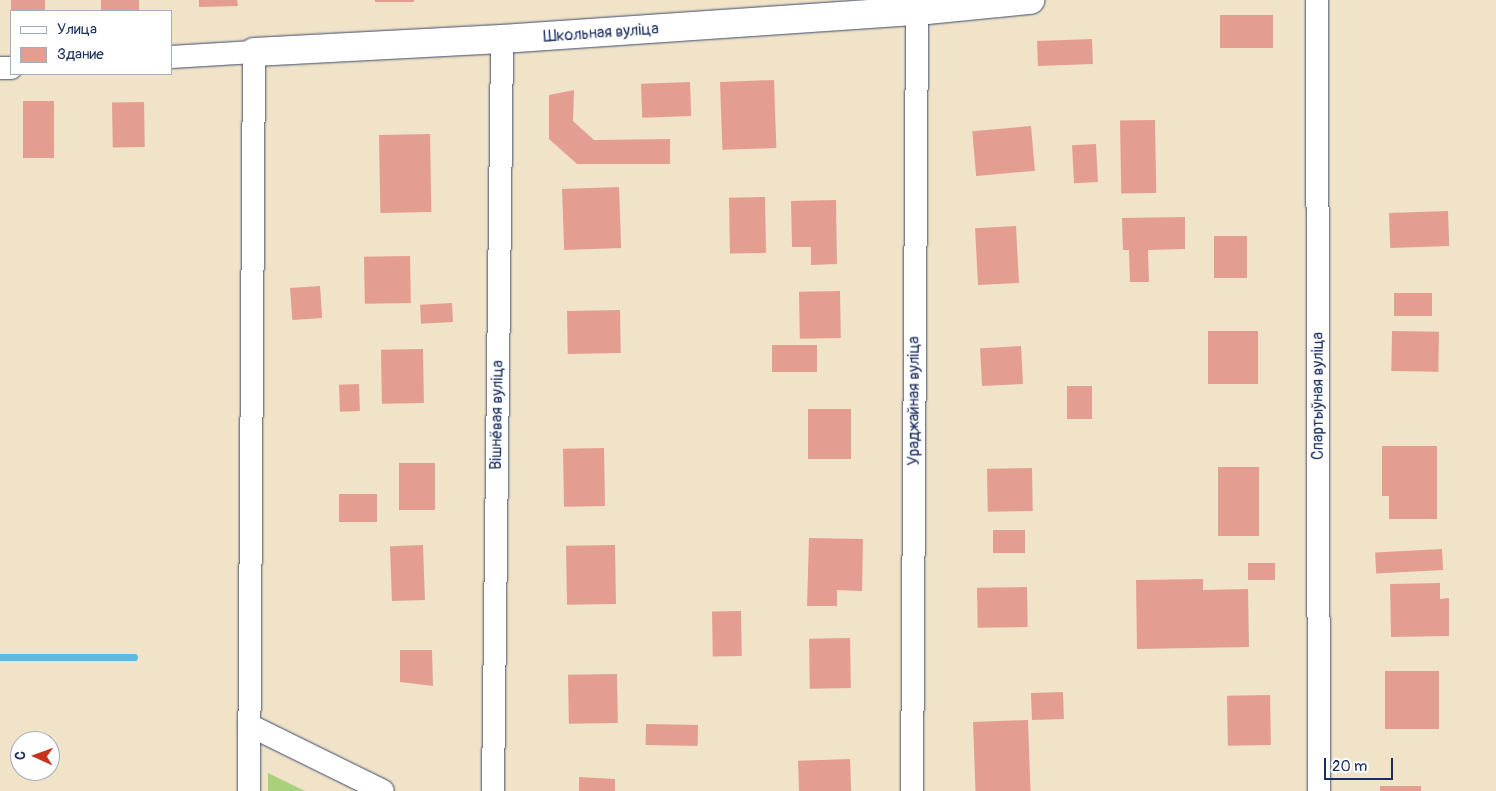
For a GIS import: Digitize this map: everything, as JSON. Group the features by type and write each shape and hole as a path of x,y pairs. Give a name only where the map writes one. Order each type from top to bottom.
{"street":[{"name":"Школьная вуліца","path":"172,57 502,39 917,11 1030,0"},
{"name":"Спартыўная вуліца","path":"1317,0 1319,791"},
{"name":"Ураджайная вуліца","path":"912,791 917,11"},
{"name":"Вішнёвая вуліца","path":"493,791 502,39"},
{"path":"249,791 254,52"},
{"path":"249,725 383,791"}],"green space":[{"path":"268,773 305,791 268,791"}],"building":[{"path":"11,0 45,0 45,10 11,10"},
{"path":"101,0 139,0 139,10 101,10"},
{"path":"199,0 237,0 238,6 199,7"},
{"path":"375,0 414,0 414,2 375,2"},
{"path":"1220,15 1273,15 1273,48 1220,48"},
{"path":"1092,39 1093,64 1038,66 1037,41"},
{"path":"774,80 776,148 722,150 720,82"},
{"path":"690,82 691,116 642,118 641,84"},
{"path":"574,90 573,121 594,140 670,139 670,164 577,164 549,139 549,95"},
{"path":"23,101 54,101 54,158 23,158"},
{"path":"144,102 145,147 113,148 112,103"},
{"path":"1155,120 1156,193 1121,194 1120,121"},
{"path":"1031,126 1035,171 976,176 972,131"},
{"path":"430,134 431,212 380,213 379,135"},
{"path":"1096,144 1098,182 1074,183 1072,145"},
{"path":"619,187 621,248 564,250 562,189"},
{"path":"765,197 766,253 730,254 729,198"},
{"path":"836,200 837,264 811,265 811,247 792,247 791,201"},
{"path":"1448,211 1449,246 1390,248 1389,213"},
{"path":"1185,217 1185,249 1148,250 1149,282 1130,282 1129,250 1123,250 1122,218"},
{"path":"1016,226 1019,283 978,285 975,228"},
{"path":"1214,236 1247,236 1247,278 1214,278"},
{"path":"410,256 411,303 365,304 364,257"},
{"path":"320,286 322,318 292,320 290,288"},
{"path":"840,291 841,338 800,339 799,292"},
{"path":"1394,293 1432,293 1432,316 1394,316"},
{"path":"452,303 453,322 421,324 420,305"},
{"path":"620,310 621,353 568,354 567,311"},
{"path":"1208,331 1258,331 1258,384 1208,384"},
{"path":"1392,331 1439,332 1438,372 1391,371"},
{"path":"772,345 817,345 817,372 772,372"},
{"path":"1021,346 1023,384 982,386 980,348"},
{"path":"423,349 424,403 382,404 381,350"},
{"path":"359,384 360,411 340,412 339,385"},
{"path":"1067,386 1092,386 1092,419 1067,419"},
{"path":"808,409 851,409 851,459 808,459"},
{"path":"1382,446 1437,446 1437,519 1389,519 1389,496 1382,496"},
{"path":"604,448 605,506 564,507 563,449"},
{"path":"399,463 435,463 435,510 399,510"},
{"path":"1218,467 1259,467 1259,536 1218,536"},
{"path":"1032,468 1033,511 988,512 987,469"},
{"path":"339,494 377,494 377,522 339,522"},
{"path":"993,530 1025,530 1025,553 993,553"},
{"path":"809,538 863,539 862,591 837,590 837,606 807,606"},
{"path":"423,545 425,600 392,601 390,546"},
{"path":"615,545 616,604 567,605 566,546"},
{"path":"1442,549 1443,570 1376,573 1375,553"},
{"path":"1248,563 1275,563 1275,580 1248,580"},
{"path":"1203,579 1203,590 1248,589 1249,647 1137,649 1136,580"},
{"path":"1440,583 1440,599 1449,598 1449,636 1391,637 1390,584"},
{"path":"1027,587 1028,627 978,628 977,588"},
{"path":"741,611 742,656 713,656 712,612"},
{"path":"850,638 851,688 810,689 809,639"},
{"path":"400,650 432,650 433,686 400,682"},
{"path":"1385,671 1439,671 1439,729 1385,729"},
{"path":"617,674 618,723 569,724 568,675"},
{"path":"1063,692 1064,719 1032,720 1031,693"},
{"path":"1270,695 1271,745 1228,746 1227,696"},
{"path":"1028,720 1030,791 975,791 973,722"},
{"path":"646,724 698,725 698,746 646,745"},
{"path":"850,759 851,791 799,791 798,761"},
{"path":"579,777 615,779 615,791 579,791"},
{"path":"1380,786 1421,786 1421,791 1380,791"}],"waterway":[{"path":"0,657 134,657"}]}
